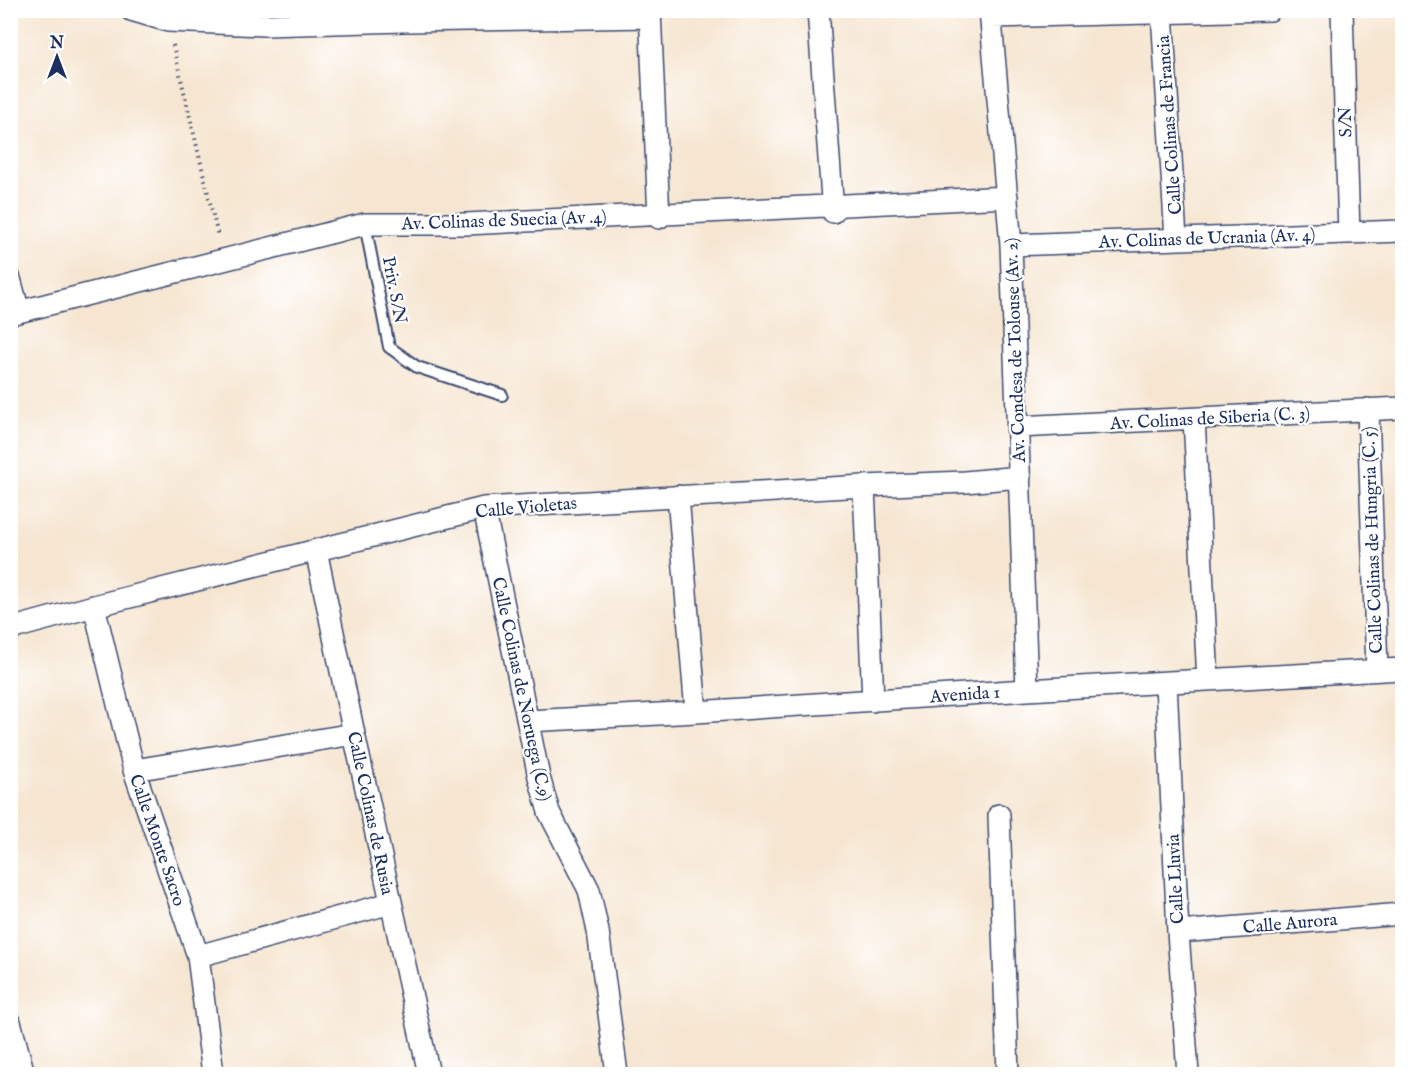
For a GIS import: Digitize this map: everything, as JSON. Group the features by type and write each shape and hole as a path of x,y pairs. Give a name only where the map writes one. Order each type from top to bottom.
{"street":[{"path":"131,10 168,21 265,25 651,14 659,216"},
{"path":"818,10 833,209"},
{"path":"991,14 1270,10"},
{"name":"S/N","path":"1342,10 1349,233"},
{"name":"Calle Colinas de Francia","path":"1162,12 1176,239"},
{"name":"Av. Condesa de Tolouse (Av. 2)","path":"991,14 1011,245 1027,690"},
{"name":"Av. Colinas de Suecia (Av .4)","path":"15,313 366,224 466,224 833,209 1007,197"},
{"name":"Av. Colinas de Ucrania (Av. 4)","path":"1011,245 1402,231"},
{"path":"10,279 15,313"},
{"name":"Av. Colinas de Siberia (C. 3)","path":"1018,428 1402,408"},
{"name":"Calle Colinas de Hungria (C. 5)","path":"1368,409 1377,670"},
{"path":"1194,419 1208,680"},
{"name":"Calle Violetas","path":"10,629 484,508 965,482 1020,477"},
{"path":"864,486 873,701"},
{"path":"678,496 696,712"},
{"name":"Calle Colinas de Noruega (C.9)","path":"484,508 549,813 589,890 598,931 617,1074"},
{"name":"Calle Colinas de Rusia","path":"316,550 429,1074"},
{"name":"Calle Monte Sacro","path":"94,606 134,770 198,956 213,1074"},
{"name":"Avenida 1","path":"528,721 1402,669"},
{"name":"Calle Lluvia","path":"1166,683 1178,932 1188,1074"},
{"path":"134,770 354,734"},
{"path":"999,815 1008,1074"},
{"path":"198,956 391,903"},
{"name":"Calle Aurora","path":"1178,932 1402,914"},
{"path":"10,1022 24,1074"}],"lane":[{"name":"Priv. S/N","path":"366,224 389,347 417,367 502,395"}],"path":[{"path":"168,21 224,260"}]}
